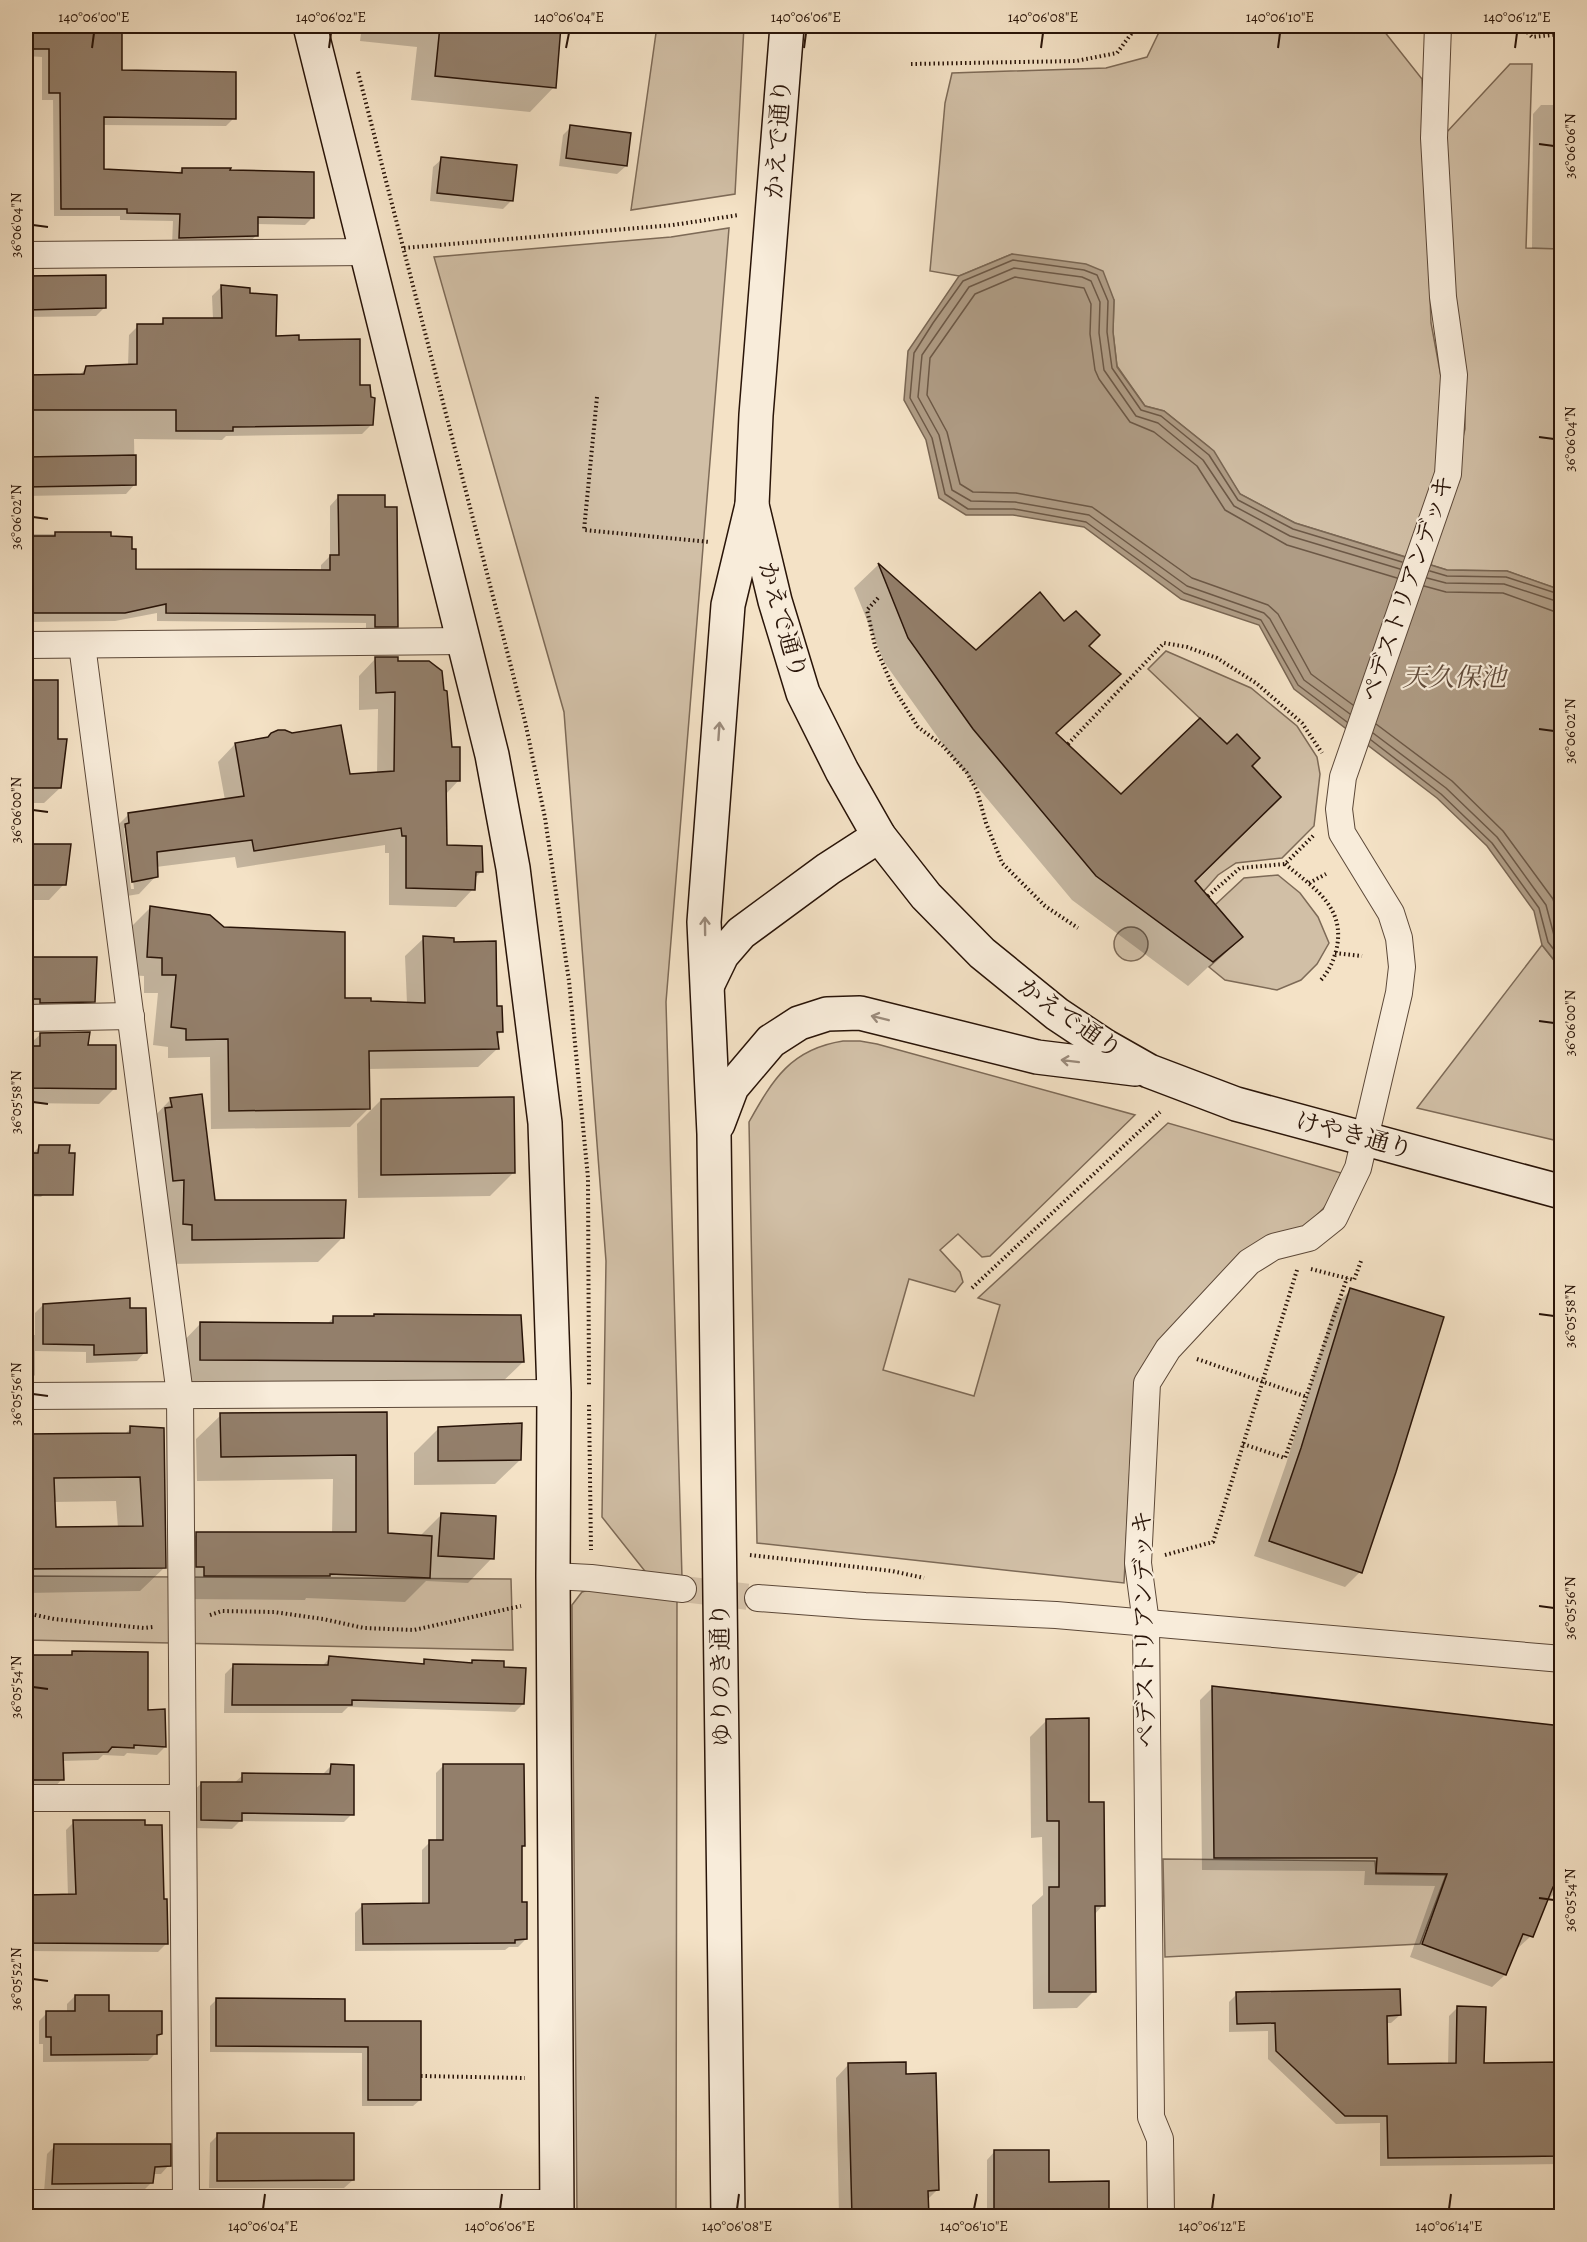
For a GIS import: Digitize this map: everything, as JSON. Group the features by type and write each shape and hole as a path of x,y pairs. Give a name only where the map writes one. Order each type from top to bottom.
{"street":[{"path":"26,2203 186,2201 556,2210 554,1393 545,1123 513,868 492,755 310,26"},
{"name":"かえで通り","path":"787,26 756,415 752,505 775,601 803,693 842,771 879,836 926,896 982,953 1057,1014 1105,1046 1149,1071"},
{"name":"ペデストリアンデッキ","path":"1161,2217 1160,2139 1152,2117 1146,1623 1138,1563 1147,1383 1168,1349 1249,1262 1273,1247 1309,1238 1334,1218 1358,1168 1399,993 1402,967 1399,938 1391,913 1342,833 1339,808 1343,777 1448,474 1454,375 1443,297 1434,138 1438,26"},
{"path":"26,255 367,252"},
{"path":"714,1134 704,922 728,605 752,505"},
{"path":"26,645 464,641"},
{"path":"82,645 180,1395 186,2201"},
{"path":"708,984 722,955 741,933 828,869 879,836"},
{"path":"714,1134 732,1087 771,1041 799,1023 827,1014 860,1013 1037,1057 1149,1071"},
{"path":"26,1018 131,1016"},
{"name":"けやき通り","path":"1149,1071 1236,1104 1562,1192"},
{"name":"ゆりのき通り","path":"714,1134 728,2217"},
{"path":"26,1396 554,1393"},
{"path":"553,1576 683,1589"},
{"path":"758,1598 865,1606 1056,1615 1562,1659"},
{"path":"26,1798 183,1798"}],"path":[{"path":"911,64 1076,61 1117,53 1137,26"},
{"path":"1521,26 1532,37 1562,34"},
{"path":"405,248 673,225 742,215"},
{"path":"597,397 584,530 716,542"},
{"path":"878,598 867,610 875,646 893,687 918,727 942,745 967,773 976,791 1002,863 1045,906 1078,928"},
{"path":"1068,744 1164,643 1187,647 1217,658 1256,683 1302,723 1324,756"},
{"path":"1208,896 1240,868 1285,864 1320,829"},
{"path":"1285,864 1309,883 1329,904 1338,921 1339,934 1333,963 1322,980"},
{"path":"1309,883 1326,873"},
{"path":"1335,953 1362,956"},
{"path":"972,1288 1160,1112"},
{"path":"1138,1563 1213,1542 1298,1265 1309,1238"},
{"path":"1298,1265 1354,1281 1360,1261"},
{"path":"1243,1444 1286,1458 1347,1278"},
{"path":"1168,1349 1307,1397"},
{"path":"26,1613 54,1619 144,1628 183,1623 222,1611 273,1612 323,1619 363,1628 414,1630 531,1604"},
{"path":"421,2076 526,2078"},
{"path":"616,2217 688,2215"}],"shaded area":[{"path":"657,26 744,26 735,194 631,210"},
{"path":"1162,26 1380,26 1422,79 1431,323 1442,382 1438,465 1406,557 1295,523 1240,494 1209,447 1164,411 1145,406 1117,366 1113,332 1114,300 1012,254 959,276 930,271 945,103 952,73 1106,68 1147,57"},
{"path":"1510,64 1532,64 1526,248 1561,249 1561,590 1507,571 1447,570 1431,565 1465,429 1465,375 1451,299 1445,134"},
{"path":"729,228 666,1002 682,1578 648,1575 602,1517 606,1261 564,712 434,257 671,237"},
{"path":"1166,651 1251,688 1297,726 1317,757 1320,774 1314,826 1282,858 1236,863 1218,875 1203,892 1195,881 1281,797 1252,766 1259,758 1238,735 1227,744 1148,669"},
{"path":"1278,875 1300,893 1318,917 1329,943 1317,964 1301,980 1277,990 1225,980 1209,967 1242,937 1215,905 1244,878"},
{"path":"1131,927 1143,932 1148,944 1143,956 1131,961 1119,956 1114,944 1119,932"},
{"path":"1542,945 1561,969 1561,1146 1558,1141 1417,1108"},
{"path":"843,1041 877,1044 1135,1115 990,1256 982,1257 958,1234 940,1250 960,1272 963,1282 955,1292 909,1279 883,1370 974,1396 1000,1305 978,1298 1168,1123 1341,1173 1335,1190 1318,1214 1137,1390 1131,1448 1124,1583 757,1543 749,1122 766,1092 786,1068 810,1051"},
{"path":"26,1576 511,1579 513,1650 26,1640"},
{"path":"598,1587 677,1594 676,2216 577,2216 572,1605 582,1592"},
{"path":"1163,1859 1375,1861 1376,1874 1446,1875 1420,1944 1165,1957"}],"water":[{"name":"天久保池","path":"1012,254 1086,264 1103,271 1114,300 1113,332 1117,367 1145,406 1164,411 1214,451 1240,494 1295,523 1447,570 1507,571 1561,590 1561,969 1542,945 1534,911 1487,846 1437,798 1294,689 1259,625 1181,599 1084,527 1013,515 966,515 939,498 926,440 904,400 908,351 959,276"}],"building":[{"path":"26,26 122,26 122,70 236,72 236,119 104,117 104,169 182,173 182,168 314,172 314,218 258,217 258,236 179,238 180,214 127,213 127,209 61,209 60,93 49,93 49,49 26,49"},
{"path":"440,26 561,26 556,88 435,76"},
{"path":"570,125 631,133 627,166 566,158"},
{"path":"441,157 517,165 513,201 437,193"},
{"path":"106,275 106,308 26,310 26,276"},
{"path":"221,285 250,288 250,293 277,295 276,336 299,335 299,340 360,339 360,385 370,385 371,397 375,398 373,425 233,427 233,431 176,431 176,410 26,410 26,375 84,374 86,366 137,364 137,324 163,324 163,318 222,318"},
{"path":"136,455 136,485 26,487 26,457"},
{"path":"338,495 385,495 385,507 397,507 398,627 375,627 375,615 166,613 166,604 125,613 26,613 26,536 55,536 55,532 111,532 111,536 132,537 132,549 136,549 136,569 330,570 330,555 339,555"},
{"path":"878,563 976,650 1040,592 1064,621 1076,611 1100,635 1089,646 1121,674 1056,733 1121,794 1200,718 1227,744 1237,734 1260,758 1252,766 1281,797 1195,881 1243,937 1213,962 1096,876 973,729 908,638"},
{"path":"375,657 398,657 398,661 429,661 442,671 444,690 447,691 452,747 460,747 460,781 446,781 447,845 482,846 483,872 476,872 475,890 406,888 406,836 402,836 401,828 254,851 252,840 157,852 158,877 132,882 125,824 129,823 128,813 244,796 235,743 268,737 278,730 292,733 341,725 350,774 394,771 395,692 376,693"},
{"path":"26,680 58,680 58,739 67,739 61,788 26,788"},
{"path":"26,844 71,844 66,885 26,885"},
{"path":"150,906 210,915 224,927 345,932 345,998 371,998 371,1001 425,1003 423,936 454,938 454,942 496,941 497,1006 502,1006 503,1032 497,1032 499,1049 369,1051 370,1109 229,1111 228,1039 186,1040 186,1029 171,1027 176,975 162,975 162,958 147,957"},
{"path":"26,957 97,957 95,1002 40,1003 40,999 26,999"},
{"path":"90,1032 88,1045 116,1045 116,1089 26,1088 26,1046 40,1046 40,1033"},
{"path":"202,1094 215,1200 346,1200 344,1238 192,1240 192,1225 183,1224 184,1180 173,1181 165,1108 172,1107 170,1098"},
{"path":"514,1097 515,1173 381,1175 381,1099"},
{"path":"39,1145 70,1145 69,1153 75,1153 73,1195 26,1195 26,1153 38,1153"},
{"path":"1350,1288 1444,1317 1362,1573 1269,1541 1301,1448"},
{"path":"130,1298 130,1308 146,1308 147,1353 94,1355 94,1345 43,1344 43,1304"},
{"path":"374,1314 521,1315 524,1362 200,1360 200,1322 333,1323 333,1316 374,1316"},
{"path":"387,1412 388,1533 432,1536 430,1578 330,1574 330,1576 204,1576 204,1567 196,1567 196,1532 356,1532 356,1455 221,1457 220,1413"},
{"path":"522,1423 521,1460 438,1461 438,1427"},
{"path":"130,1426 164,1428 166,1568 26,1569 26,1434 130,1433","holes":["140,1477 143,1526 56,1527 54,1478"]},
{"path":"441,1513 496,1516 494,1559 438,1556"},
{"path":"72,1651 148,1652 148,1710 165,1709 166,1747 134,1745 134,1748 112,1747 108,1752 63,1753 64,1780 26,1780 26,1655 72,1655"},
{"path":"329,1656 424,1664 424,1659 472,1663 472,1660 504,1661 504,1667 526,1668 524,1704 352,1700 352,1705 232,1705 233,1664 328,1665"},
{"path":"1212,1686 1562,1726 1562,1889 1553,1887 1533,1937 1523,1934 1506,1975 1422,1944 1447,1874 1376,1873 1377,1858 1214,1858"},
{"path":"1089,1718 1089,1802 1104,1802 1105,1906 1095,1906 1096,1992 1049,1992 1049,1887 1059,1887 1059,1821 1047,1821 1046,1719"},
{"path":"331,1764 354,1765 354,1815 242,1813 242,1821 201,1820 201,1782 242,1782 242,1773 330,1774"},
{"path":"443,1764 524,1764 525,1846 522,1846 522,1902 527,1902 527,1939 515,1940 515,1943 363,1944 362,1904 429,1903 429,1840 443,1840"},
{"path":"73,1820 145,1820 145,1825 162,1825 168,1944 26,1943 26,1895 76,1894"},
{"path":"1400,1989 1401,2015 1387,2016 1388,2064 1456,2063 1457,2006 1486,2007 1484,2063 1562,2062 1562,2156 1388,2158 1387,2116 1345,2116 1276,2051 1275,2023 1237,2024 1236,1992"},
{"path":"75,1995 109,1995 109,2011 162,2011 162,2034 157,2035 157,2054 51,2055 51,2037 46,2037 46,2011 75,2011"},
{"path":"216,1998 345,1999 345,2021 421,2021 421,2100 368,2100 368,2047 216,2046"},
{"path":"906,2062 906,2074 936,2073 939,2190 928,2191 929,2217 852,2217 848,2063"},
{"path":"217,2133 354,2133 354,2180 217,2181"},
{"path":"54,2144 171,2144 171,2166 155,2167 153,2183 52,2184"},
{"path":"994,2150 1049,2150 1049,2182 1109,2181 1109,2216 994,2216"}],"tunnel":[{"path":"683,1589 758,1598"}]}
